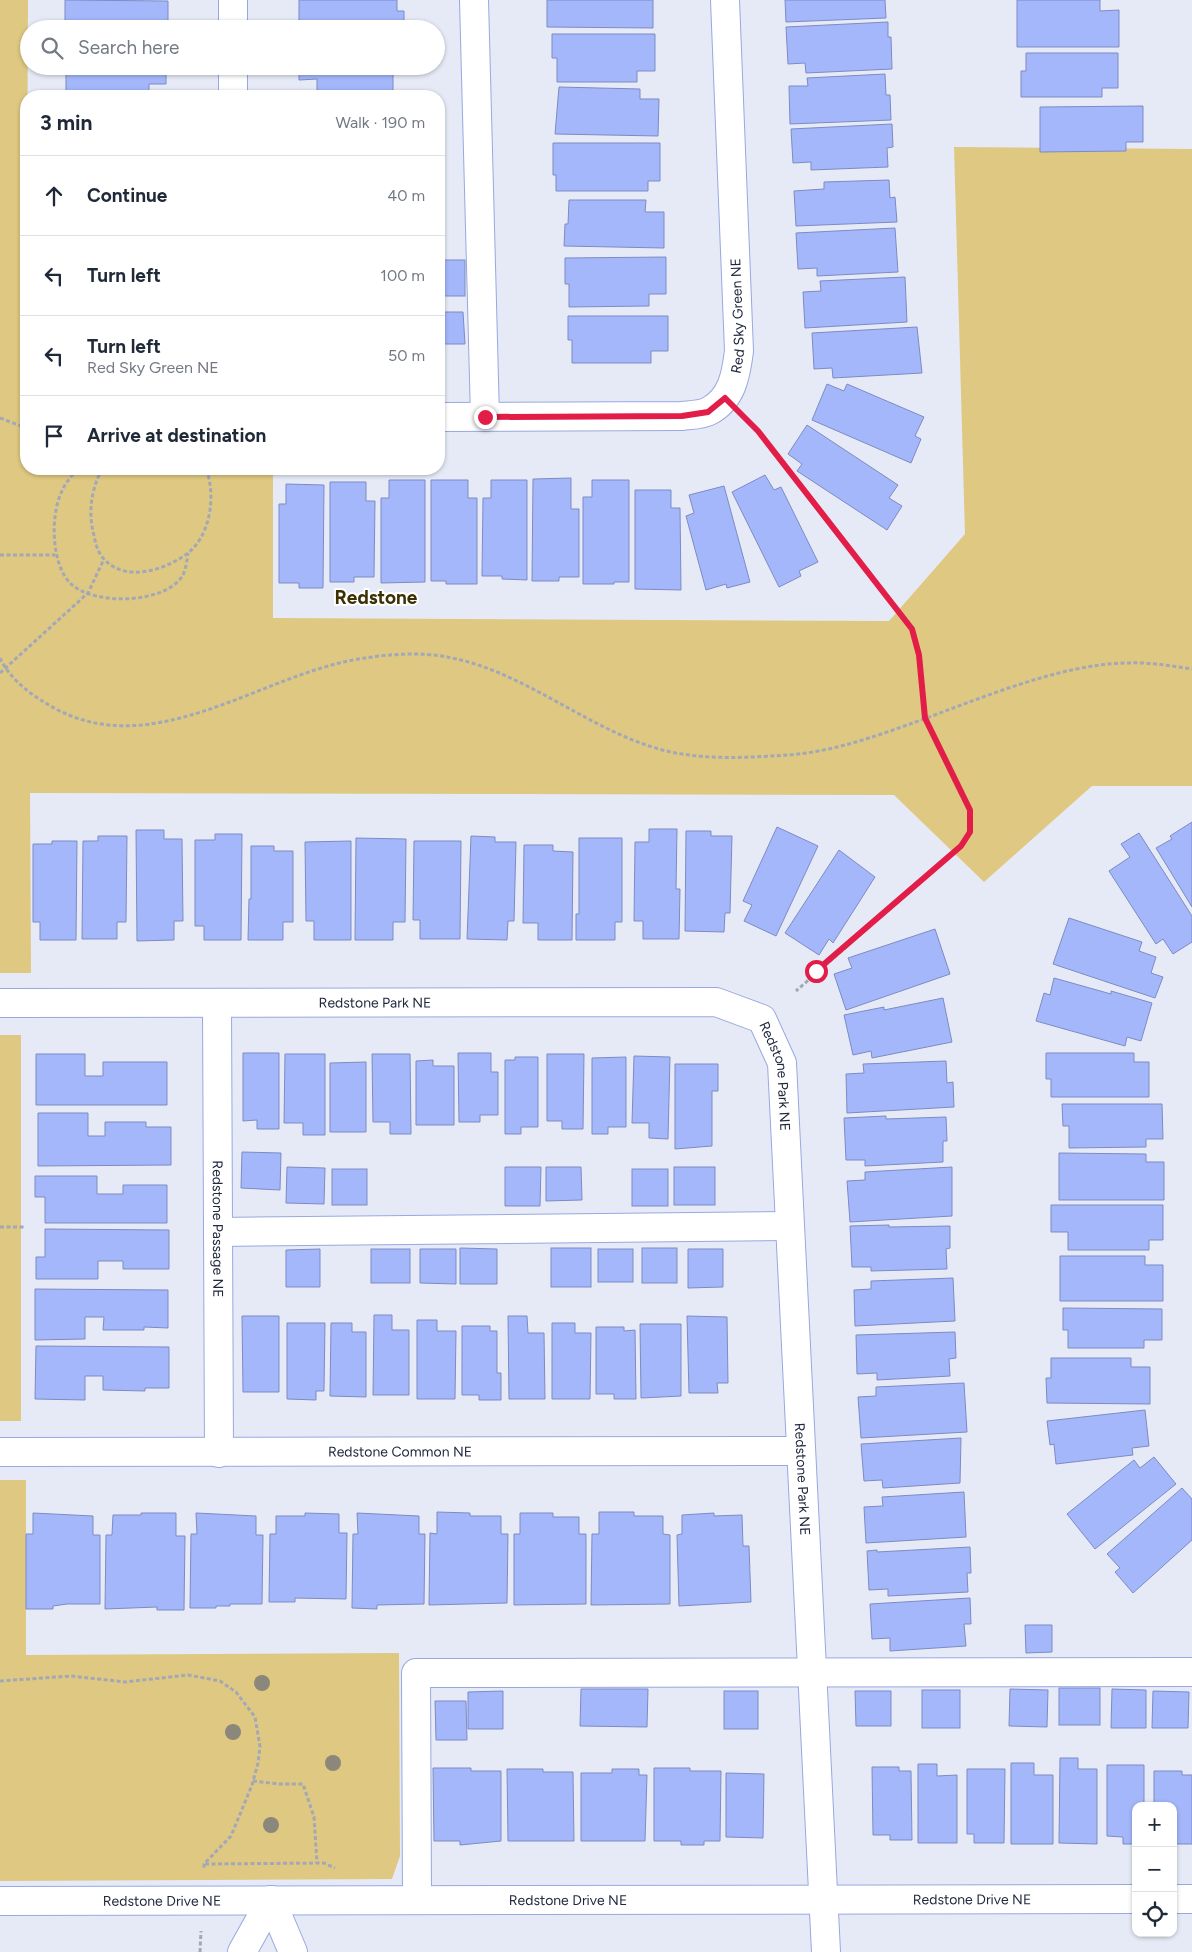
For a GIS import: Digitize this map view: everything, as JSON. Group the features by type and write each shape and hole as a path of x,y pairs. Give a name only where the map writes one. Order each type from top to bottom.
{"street":[{"path":"234,0 234,20"},
{"path":"474,0 485,417"},
{"name":"Red Sky Green NE","path":"445,417 682,416 708,412 725,398 736,377 739,351 725,0"},
{"path":"234,75 234,90"},
{"name":"Redstone Park NE","path":"0,1004 716,1002 762,1019 782,1063 826,1952"},
{"name":"Redstone Passage NE","path":"217,1004 219,1453"},
{"path":"218,1232 789,1226"},
{"name":"Redstone Common NE","path":"0,1452 800,1451"},
{"path":"417,1899 416,1674 1192,1672"},
{"name":"Redstone Drive NE","path":"0,1901 824,1898 1132,1899"},
{"path":"1177,1899 1192,1899"},
{"path":"242,1952 271,1900"},
{"path":"271,1900 293,1952"}],"path":[{"path":"725,398 758,431 912,629 919,655 925,718 970,810 970,832 961,846 796,991"},
{"path":"0,418 20,426"},
{"path":"73,475 61,491 55,519 55,555 61,572 72,586 105,598 125,600 146,596 173,586 184,574 188,553"},
{"path":"100,475 93,493 90,518 95,543 104,559 117,569 139,573 163,567 188,553 200,538 209,516 211,482 208,475"},
{"path":"0,555 55,555"},
{"path":"0,673 88,593 104,559"},
{"path":"0,658 4,668 32,695 55,710 90,721 129,726 158,723 203,711 324,667 364,658 401,655 444,656 475,664 525,685 605,728 642,743 702,757 752,758 823,750 925,718 1011,688 1090,667 1127,662 1160,664 1192,669"},
{"path":"0,1227 24,1227"},
{"path":"0,1681 71,1676 125,1682 188,1675 220,1681 236,1692 255,1717 260,1747 253,1781 231,1836 204,1864 324,1863"},
{"path":"253,1781 303,1784 314,1817 316,1863"}],"shaded area":[{"path":"0,0 28,0 28,20 20,20 20,75 28,75 28,90 20,90 20,475 273,475 273,618 889,621 965,534 954,147 1192,149 1192,786 1092,786 984,882 894,795 30,793 31,973 0,973"},
{"path":"0,1035 21,1035 21,1421 0,1421"},
{"path":"0,1480 26,1480 26,1655 399,1653 400,1856 392,1879 0,1881"}],"building":[{"path":"65,0 168,1 168,20 65,20"},
{"path":"299,0 397,0 397,11 404,11 404,20 299,20"},
{"path":"547,0 653,0 653,28 547,27"},
{"path":"785,0 885,0 886,18 786,22"},
{"path":"1017,0 1100,0 1100,11 1119,10 1119,47 1017,47"},
{"path":"888,22 888,37 891,37 892,69 806,73 805,63 788,64 786,27"},
{"path":"552,34 655,34 655,71 637,71 637,82 557,82 557,58 552,58"},
{"path":"1026,53 1118,53 1118,88 1102,88 1102,97 1021,97 1021,71 1026,71"},
{"path":"885,74 886,95 890,95 891,120 790,124 789,86 808,86 807,78"},
{"path":"66,75 166,75 166,84 149,84 149,90 66,90"},
{"path":"299,75 393,75 393,90 317,90 317,79 299,80"},
{"path":"559,87 640,89 640,99 659,99 658,136 555,134"},
{"path":"1143,106 1143,142 1126,142 1126,151 1040,152 1040,107"},
{"path":"892,124 893,147 887,148 888,167 811,170 811,162 793,163 791,129"},
{"path":"553,143 660,143 660,181 648,181 648,191 556,191 556,175 553,175"},
{"path":"889,180 890,198 895,197 897,222 796,226 794,191 824,189 824,182"},
{"path":"569,200 646,200 645,212 664,212 664,248 564,246 565,224 568,224"},
{"path":"895,228 898,272 817,276 817,268 798,269 796,233"},
{"path":"666,257 666,294 649,294 649,306 569,307 569,284 565,284 565,258"},
{"path":"445,260 465,260 465,296 445,296"},
{"path":"905,277 907,322 805,328 803,292 821,291 820,281"},
{"path":"445,312 463,312 465,344 445,344"},
{"path":"568,316 668,316 668,351 651,351 651,363 572,363 572,340 568,340"},
{"path":"917,327 922,373 833,378 832,368 814,369 812,333"},
{"path":"827,384 844,391 847,384 924,417 915,436 921,439 911,463 812,420"},
{"path":"807,425 898,485 889,498 902,506 887,530 797,471 802,464 788,454"},
{"path":"765,475 774,490 781,487 818,562 799,571 801,576 779,587 732,492"},
{"path":"571,478 571,509 579,509 579,577 559,577 559,581 532,581 533,479"},
{"path":"389,480 425,480 425,582 381,583 381,498 389,498"},
{"path":"431,480 468,480 468,498 477,498 477,584 446,584 446,581 431,581"},
{"path":"491,480 527,480 527,580 502,579 502,576 482,576 483,498 491,498"},
{"path":"592,480 629,480 629,582 583,584 583,497 592,497"},
{"path":"330,482 366,482 366,501 375,501 374,577 354,577 354,582 330,582"},
{"path":"286,484 324,485 323,588 299,588 299,583 279,583 279,504 286,504"},
{"path":"724,486 750,582 727,588 726,584 706,590 686,516 694,513 689,495"},
{"path":"635,490 671,490 671,508 680,508 681,590 635,589"},
{"path":"1192,822 1192,907 1156,848 1172,839 1170,836"},
{"path":"777,827 818,846 776,936 744,921 752,905 743,901"},
{"path":"649,829 677,829 676,889 680,889 679,939 643,939 643,921 634,921 635,842 649,842"},
{"path":"136,830 164,830 164,839 182,839 183,921 174,921 174,940 137,941"},
{"path":"686,831 711,831 711,836 732,836 730,913 725,913 724,932 685,931"},
{"path":"1139,833 1192,916 1192,942 1173,954 1163,939 1156,944 1109,871 1130,857 1121,844"},
{"path":"215,834 242,834 241,940 204,940 204,926 195,926 195,840 215,840"},
{"path":"98,836 127,836 126,922 117,922 117,939 82,939 83,841 98,841"},
{"path":"471,836 495,837 495,842 516,842 514,921 508,921 507,940 467,939"},
{"path":"356,838 406,839 405,922 393,922 393,940 355,940"},
{"path":"579,838 622,838 622,922 615,922 615,940 576,940 576,914 579,914"},
{"path":"52,841 77,841 76,940 40,940 40,922 33,922 33,844 52,844"},
{"path":"351,841 351,940 314,940 314,921 306,921 305,842"},
{"path":"414,841 461,841 460,939 420,939 420,920 413,920"},
{"path":"524,845 553,845 553,851 573,852 572,940 538,940 538,923 523,923"},
{"path":"251,846 274,846 274,851 293,851 293,922 283,922 283,940 248,940 249,899 251,899"},
{"path":"839,850 875,877 833,943 829,939 819,955 785,933"},
{"path":"1069,918 1142,942 1139,951 1156,957 1151,973 1163,977 1155,998 1053,964"},
{"path":"935,929 950,974 846,1010 834,974 852,968 848,958"},
{"path":"1054,978 1152,1003 1141,1041 1127,1037 1125,1046 1036,1021 1044,993 1050,995"},
{"path":"943,998 952,1042 872,1058 871,1051 853,1055 844,1015 884,1007 884,1010"},
{"path":"243,1053 279,1053 279,1129 257,1129 257,1120 243,1121"},
{"path":"458,1053 491,1053 491,1072 498,1072 498,1115 480,1115 480,1122 459,1122"},
{"path":"1046,1053 1134,1053 1134,1062 1149,1062 1149,1097 1051,1097 1051,1079 1046,1079"},
{"path":"36,1054 85,1054 85,1076 103,1076 103,1062 167,1062 167,1105 36,1105"},
{"path":"285,1054 325,1054 325,1135 303,1135 303,1123 284,1123"},
{"path":"372,1054 410,1054 411,1134 390,1134 390,1122 373,1122"},
{"path":"547,1054 584,1054 583,1129 562,1129 562,1121 547,1121"},
{"path":"634,1056 670,1057 668,1139 649,1138 649,1123 632,1123"},
{"path":"515,1057 538,1057 538,1127 521,1127 521,1134 505,1134 505,1060 515,1060"},
{"path":"626,1057 626,1127 608,1127 608,1134 592,1134 592,1058"},
{"path":"433,1060 433,1066 454,1066 454,1125 416,1125 416,1061"},
{"path":"946,1061 947,1083 953,1082 954,1107 847,1113 846,1074 864,1073 863,1064"},
{"path":"366,1062 366,1132 330,1132 330,1063"},
{"path":"675,1064 718,1064 718,1091 712,1091 712,1146 675,1149"},
{"path":"1062,1104 1162,1104 1163,1139 1146,1139 1146,1147 1069,1148 1069,1126 1063,1126"},
{"path":"38,1113 88,1113 88,1136 105,1136 105,1122 146,1122 146,1127 171,1127 171,1165 38,1166"},
{"path":"886,1116 886,1119 946,1117 947,1141 943,1141 943,1162 865,1166 865,1160 846,1160 844,1118"},
{"path":"242,1152 281,1153 280,1190 241,1188"},
{"path":"1059,1153 1146,1154 1146,1162 1164,1162 1164,1200 1059,1200"},
{"path":"287,1167 325,1168 324,1204 286,1203"},
{"path":"505,1167 541,1167 540,1206 505,1206"},
{"path":"546,1167 581,1167 582,1200 546,1201"},
{"path":"674,1167 715,1167 715,1205 674,1205"},
{"path":"952,1167 952,1216 850,1222 847,1181 865,1180 865,1172"},
{"path":"332,1169 367,1169 367,1205 332,1205"},
{"path":"632,1169 668,1169 668,1206 632,1206"},
{"path":"35,1176 97,1176 97,1194 123,1194 123,1185 167,1185 167,1223 45,1223 45,1197 35,1197"},
{"path":"1051,1205 1163,1205 1163,1240 1149,1240 1149,1250 1068,1250 1068,1232 1051,1232"},
{"path":"889,1225 889,1227 950,1226 950,1248 946,1249 947,1269 871,1271 871,1267 852,1267 850,1226"},
{"path":"45,1229 169,1230 169,1269 123,1269 123,1261 98,1261 98,1279 36,1279 36,1257 45,1257"},
{"path":"460,1248 497,1249 497,1284 460,1284"},
{"path":"551,1248 591,1248 591,1287 551,1287"},
{"path":"642,1248 677,1248 677,1283 642,1283"},
{"path":"320,1249 320,1287 286,1287 286,1250"},
{"path":"371,1249 410,1249 410,1283 371,1283"},
{"path":"420,1249 456,1249 456,1284 420,1283"},
{"path":"598,1249 633,1249 633,1282 598,1282"},
{"path":"688,1249 723,1249 723,1287 688,1288"},
{"path":"1060,1256 1145,1256 1145,1265 1163,1265 1163,1301 1060,1301"},
{"path":"953,1278 955,1321 855,1326 854,1290 871,1289 871,1281"},
{"path":"35,1289 168,1290 168,1328 144,1327 144,1330 103,1330 104,1317 85,1317 85,1339 35,1340"},
{"path":"1063,1308 1162,1309 1162,1340 1144,1340 1144,1348 1068,1348 1068,1330 1063,1330"},
{"path":"374,1315 392,1315 392,1330 409,1330 409,1395 373,1395"},
{"path":"242,1316 279,1316 279,1392 243,1392"},
{"path":"508,1316 527,1316 528,1333 544,1333 545,1399 509,1399"},
{"path":"687,1316 727,1317 728,1383 717,1383 718,1393 689,1393"},
{"path":"417,1320 437,1320 437,1331 456,1331 455,1399 417,1399"},
{"path":"287,1323 325,1323 324,1391 316,1391 316,1400 287,1399"},
{"path":"331,1323 352,1323 352,1332 366,1332 366,1397 330,1396"},
{"path":"552,1323 575,1323 575,1333 591,1333 590,1399 552,1399"},
{"path":"640,1324 681,1324 681,1396 641,1398"},
{"path":"462,1326 490,1326 490,1331 497,1331 497,1373 501,1373 501,1400 479,1400 479,1395 462,1395"},
{"path":"596,1327 624,1327 624,1331 635,1330 636,1399 614,1399 614,1394 596,1394"},
{"path":"955,1332 956,1358 949,1359 950,1376 877,1380 877,1373 857,1374 856,1335"},
{"path":"36,1346 169,1347 169,1388 145,1388 145,1391 103,1390 103,1376 85,1376 85,1400 35,1399"},
{"path":"1051,1358 1131,1358 1131,1367 1150,1367 1150,1404 1047,1403 1046,1378 1051,1378"},
{"path":"964,1383 967,1432 861,1438 858,1397 876,1396 876,1387"},
{"path":"1145,1410 1149,1446 1132,1448 1133,1455 1056,1464 1054,1444 1050,1445 1047,1421"},
{"path":"961,1438 960,1483 883,1488 882,1480 864,1481 861,1444"},
{"path":"1154,1457 1176,1484 1095,1549 1067,1514 1134,1460 1140,1468"},
{"path":"1182,1488 1192,1499 1192,1540 1133,1593 1115,1572 1120,1568 1107,1554"},
{"path":"964,1492 966,1537 866,1543 864,1507 883,1506 882,1497"},
{"path":"437,1512 470,1513 470,1516 501,1516 501,1534 508,1534 507,1603 429,1605 430,1533 437,1534"},
{"path":"599,1512 634,1512 634,1516 663,1516 663,1534 670,1535 670,1604 591,1605 592,1534 599,1534"},
{"path":"33,1513 93,1516 93,1535 100,1535 100,1604 67,1604 53,1606 53,1609 26,1609 26,1534 33,1534"},
{"path":"141,1513 176,1513 176,1536 185,1536 184,1610 157,1610 157,1607 105,1609 106,1535 112,1535 113,1515 141,1515"},
{"path":"196,1513 256,1516 256,1535 263,1535 262,1604 230,1604 230,1606 216,1606 216,1608 190,1608 191,1534 197,1534"},
{"path":"305,1513 339,1514 339,1533 347,1533 346,1599 295,1598 295,1602 269,1602 270,1534 276,1534 276,1516 305,1516"},
{"path":"357,1513 419,1516 419,1534 425,1534 424,1604 377,1605 377,1609 352,1608 353,1534 358,1534"},
{"path":"520,1513 553,1513 553,1517 579,1517 579,1534 586,1534 586,1604 514,1605 514,1534 520,1534"},
{"path":"714,1513 714,1516 742,1515 743,1546 749,1546 751,1602 679,1606 677,1535 682,1534 682,1515"},
{"path":"970,1547 971,1573 967,1573 968,1592 888,1596 888,1589 869,1590 867,1551"},
{"path":"970,1598 971,1624 964,1624 966,1646 890,1651 890,1638 872,1639 870,1604"},
{"path":"1025,1625 1052,1625 1052,1652 1026,1653"},
{"path":"1059,1688 1100,1688 1100,1725 1059,1725"},
{"path":"581,1689 648,1689 647,1727 580,1726"},
{"path":"1010,1689 1048,1690 1047,1727 1009,1726"},
{"path":"1112,1689 1146,1690 1146,1728 1111,1728"},
{"path":"922,1690 960,1690 960,1728 922,1728"},
{"path":"503,1691 503,1729 468,1729 468,1692"},
{"path":"724,1691 758,1691 758,1729 724,1729"},
{"path":"855,1691 891,1691 891,1726 856,1726"},
{"path":"1153,1691 1189,1692 1188,1728 1152,1728"},
{"path":"435,1701 466,1701 467,1740 436,1740"},
{"path":"1060,1758 1078,1758 1078,1769 1097,1769 1097,1844 1059,1843"},
{"path":"1011,1763 1034,1763 1034,1775 1053,1775 1053,1844 1011,1844"},
{"path":"918,1764 937,1764 937,1776 957,1775 957,1843 918,1843"},
{"path":"1107,1765 1144,1765 1144,1802 1132,1802 1132,1844 1123,1844 1123,1837 1107,1836"},
{"path":"872,1767 899,1767 899,1771 911,1771 912,1840 890,1840 890,1835 873,1835"},
{"path":"433,1768 471,1768 471,1771 501,1771 501,1841 460,1845 460,1841 434,1841"},
{"path":"654,1768 690,1768 690,1771 721,1771 720,1841 704,1841 704,1845 681,1845 681,1841 654,1841"},
{"path":"507,1769 543,1769 543,1772 573,1772 574,1841 508,1841"},
{"path":"612,1769 639,1769 639,1775 647,1775 645,1841 581,1841 581,1773 612,1773"},
{"path":"967,1769 1005,1769 1004,1843 974,1843 974,1834 967,1834"},
{"path":"1154,1771 1182,1771 1182,1775 1192,1775 1192,1844 1177,1844 1177,1802 1154,1802"},
{"path":"726,1773 764,1774 763,1838 726,1837"}],"district":[{"name":"Redstone","path":"376,597"}],"route":[{"path":"485,417 682,416 708,412 725,398 758,431 912,629 919,655 925,718 970,810 970,832 961,846 816,971"}]}
